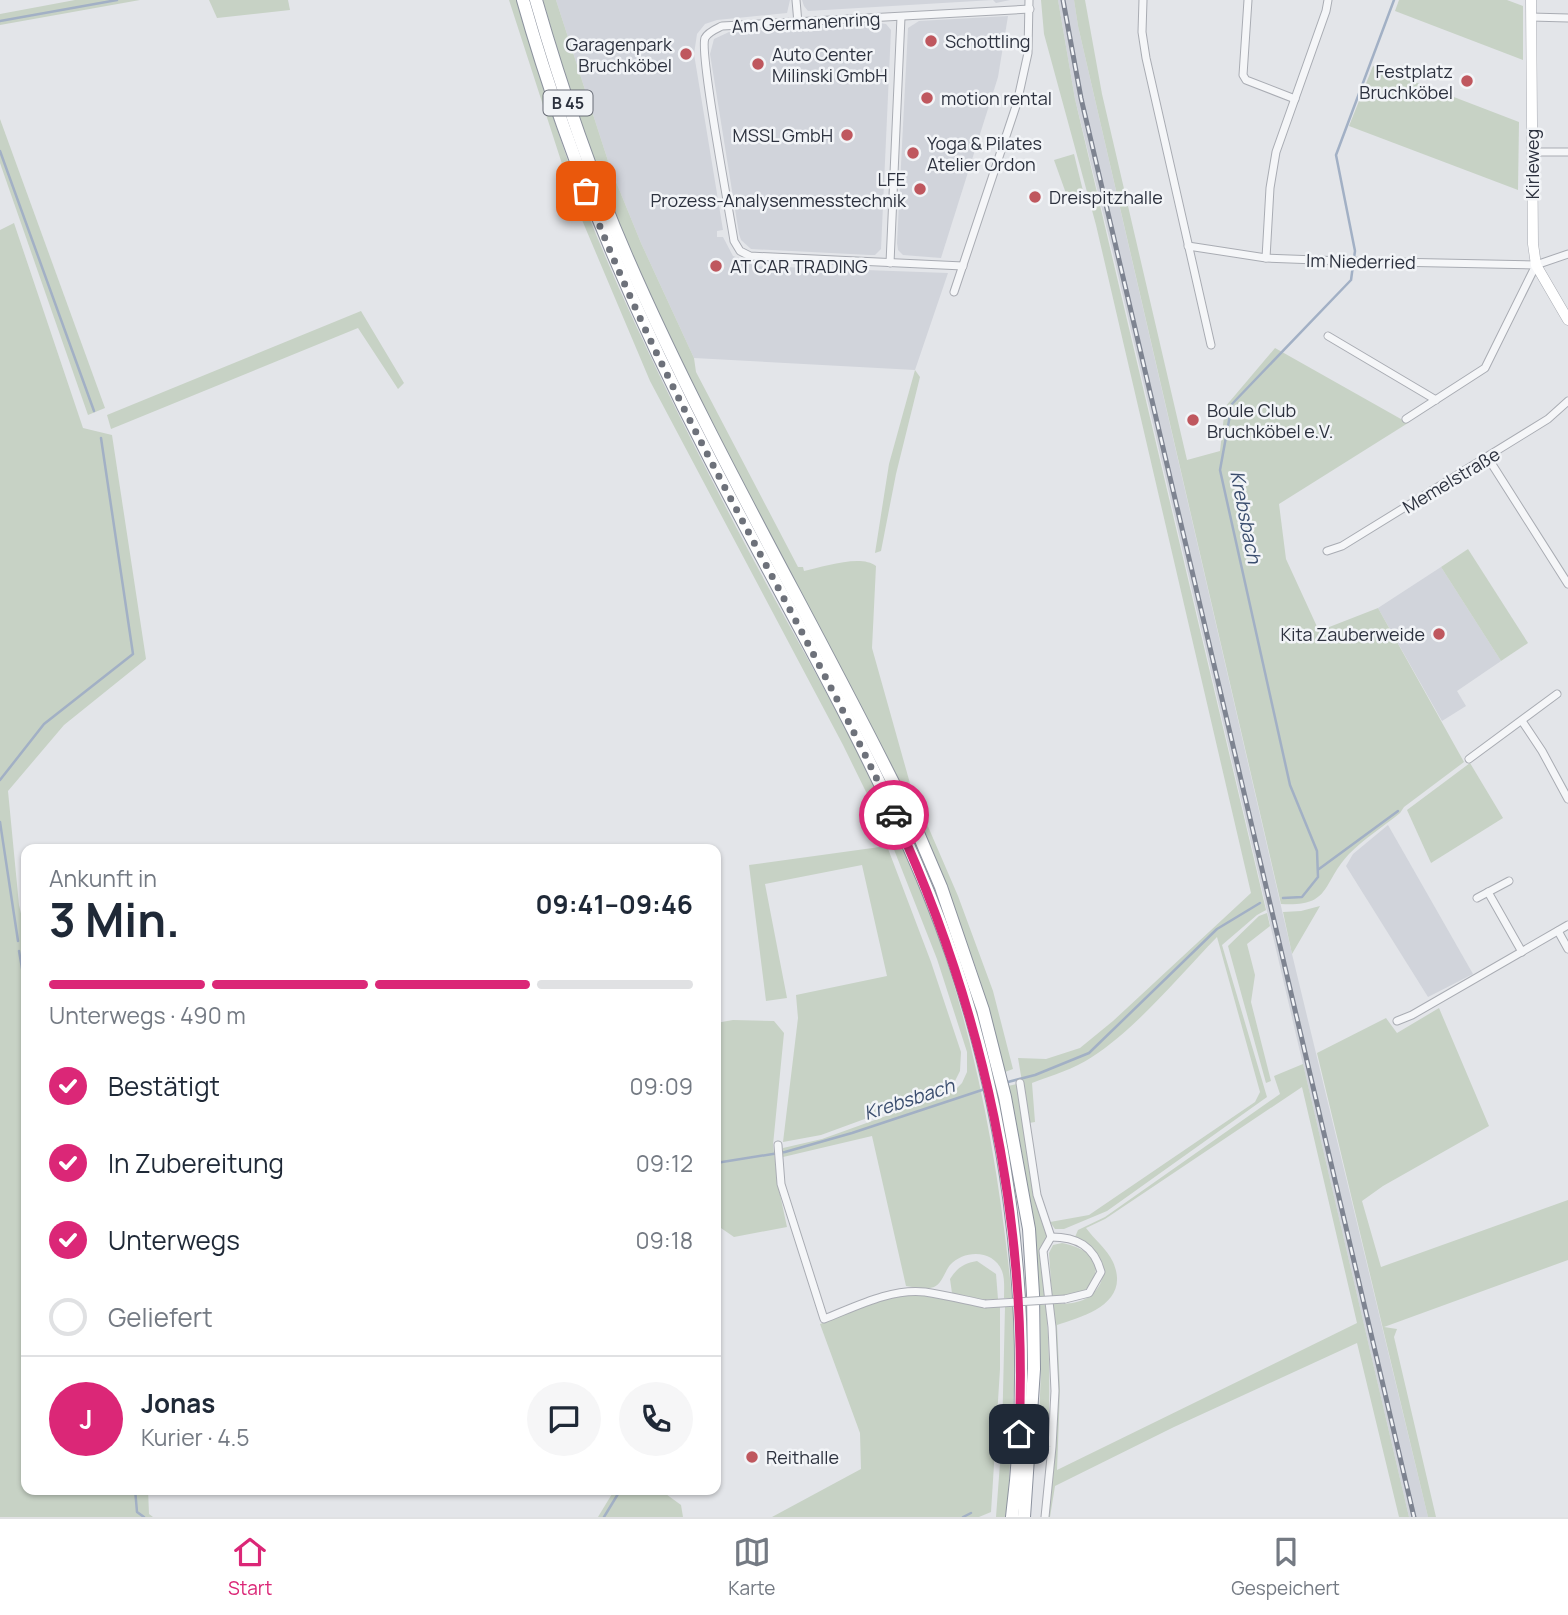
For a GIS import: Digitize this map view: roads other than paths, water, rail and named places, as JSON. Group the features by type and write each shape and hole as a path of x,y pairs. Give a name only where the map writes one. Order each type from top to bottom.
{"highway":[{"name":"B 45","path":"523,0 560,120 613,259 680,401 857,740 903,836 944,936 985,1072 1014,1233 1021,1370 1012,1517"},
{"name":"B 45","path":"536,0 587,159 643,295 690,392 918,832 957,929 999,1068 1029,1229 1034,1369 1024,1517"}],"street":[{"path":"796,0 798,23"},
{"path":"1143,0 1142,32 1146,58 1211,345"},
{"path":"1248,0 1243,75 1246,80 1295,99"},
{"path":"1266,258 1270,188 1276,152 1328,0"},
{"name":"Kirleweg","path":"1531,0 1533,244 1536,265 1568,320"},
{"path":"954,292 1017,103 1028,53 1030,4"},
{"name":"Am Germanenring","path":"963,266 750,256 740,251 734,241 704,51 705,37 722,26 901,16 1030,4"},
{"name":"Am Germanenring","path":"890,263 901,16"},
{"path":"1531,17 1568,18"},
{"path":"1532,152 1568,152"},
{"name":"Im Niederried","path":"1188,246 1266,258 1536,265"},
{"path":"1406,419 1485,368 1536,265 1568,254"},
{"path":"1328,336 1436,400"},
{"name":"Memelstraße","path":"1327,551 1342,546 1488,458 1548,419 1568,401"},
{"path":"1488,458 1568,584"},
{"path":"1469,759 1557,694"},
{"path":"1522,721 1568,799"},
{"path":"1477,898 1509,881"},
{"path":"1489,892 1522,951"},
{"path":"1397,1021 1412,1015 1568,925"},
{"path":"1558,931 1568,949"},
{"path":"1020,1083 1037,1195 1051,1237 1043,1251 1052,1327 1055,1391 1045,1517"},
{"path":"778,1145 781,1184 824,1319 877,1299 910,1292 925,1292 985,1304 1065,1299 1089,1293 1101,1272 1098,1260 1086,1246 1066,1237 1051,1237"}],"waterway":[{"path":"0,21 117,0"},
{"name":"Krebsbach","path":"1283,898 1302,897 1318,877 1317,851 1290,785 1220,470 1232,404 1351,280 1355,251 1336,155 1394,0"},
{"path":"0,151 94,411"},
{"path":"0,780 44,724 133,654 101,438"},
{"path":"1319,869 1398,811"},
{"path":"0,822 18,941"},
{"name":"Krebsbach","path":"1004,1083 1035,1075 1089,1053 1217,929 1260,903"},
{"path":"19,951 21,962"},
{"name":"Krebsbach","path":"721,1162 785,1152 985,1089"},
{"path":"136,1495 137,1512 144,1517"},
{"name":"Krebsbach","path":"604,1517 617,1495"},
{"path":"963,1517 971,1513"}],"railway":[{"path":"1063,0 1081,98 1414,1517"}],"place":[{"name":"Schottling","path":"931,41"},
{"name":"Garagenpark Bruchköbel","path":"686,54"},
{"name":"Auto Center Milinski GmbH","path":"758,64"},
{"name":"Festplatz Bruchköbel","path":"1467,81"},
{"name":"motion rental","path":"927,98"},
{"name":"MSSL GmbH","path":"847,135"},
{"name":"Yoga & Pilates Atelier Ordon","path":"913,153"},
{"name":"LFE Prozess-Analysenmesstechnik","path":"920,189"},
{"name":"Dreispitzhalle","path":"1035,197"},
{"name":"AT CAR TRADING","path":"716,266"},
{"name":"Boule Club Bruchköbel e.V.","path":"1193,420"},
{"name":"Kita Zauberweide","path":"1439,634"},
{"name":"Reithalle","path":"752,1457"}]}
